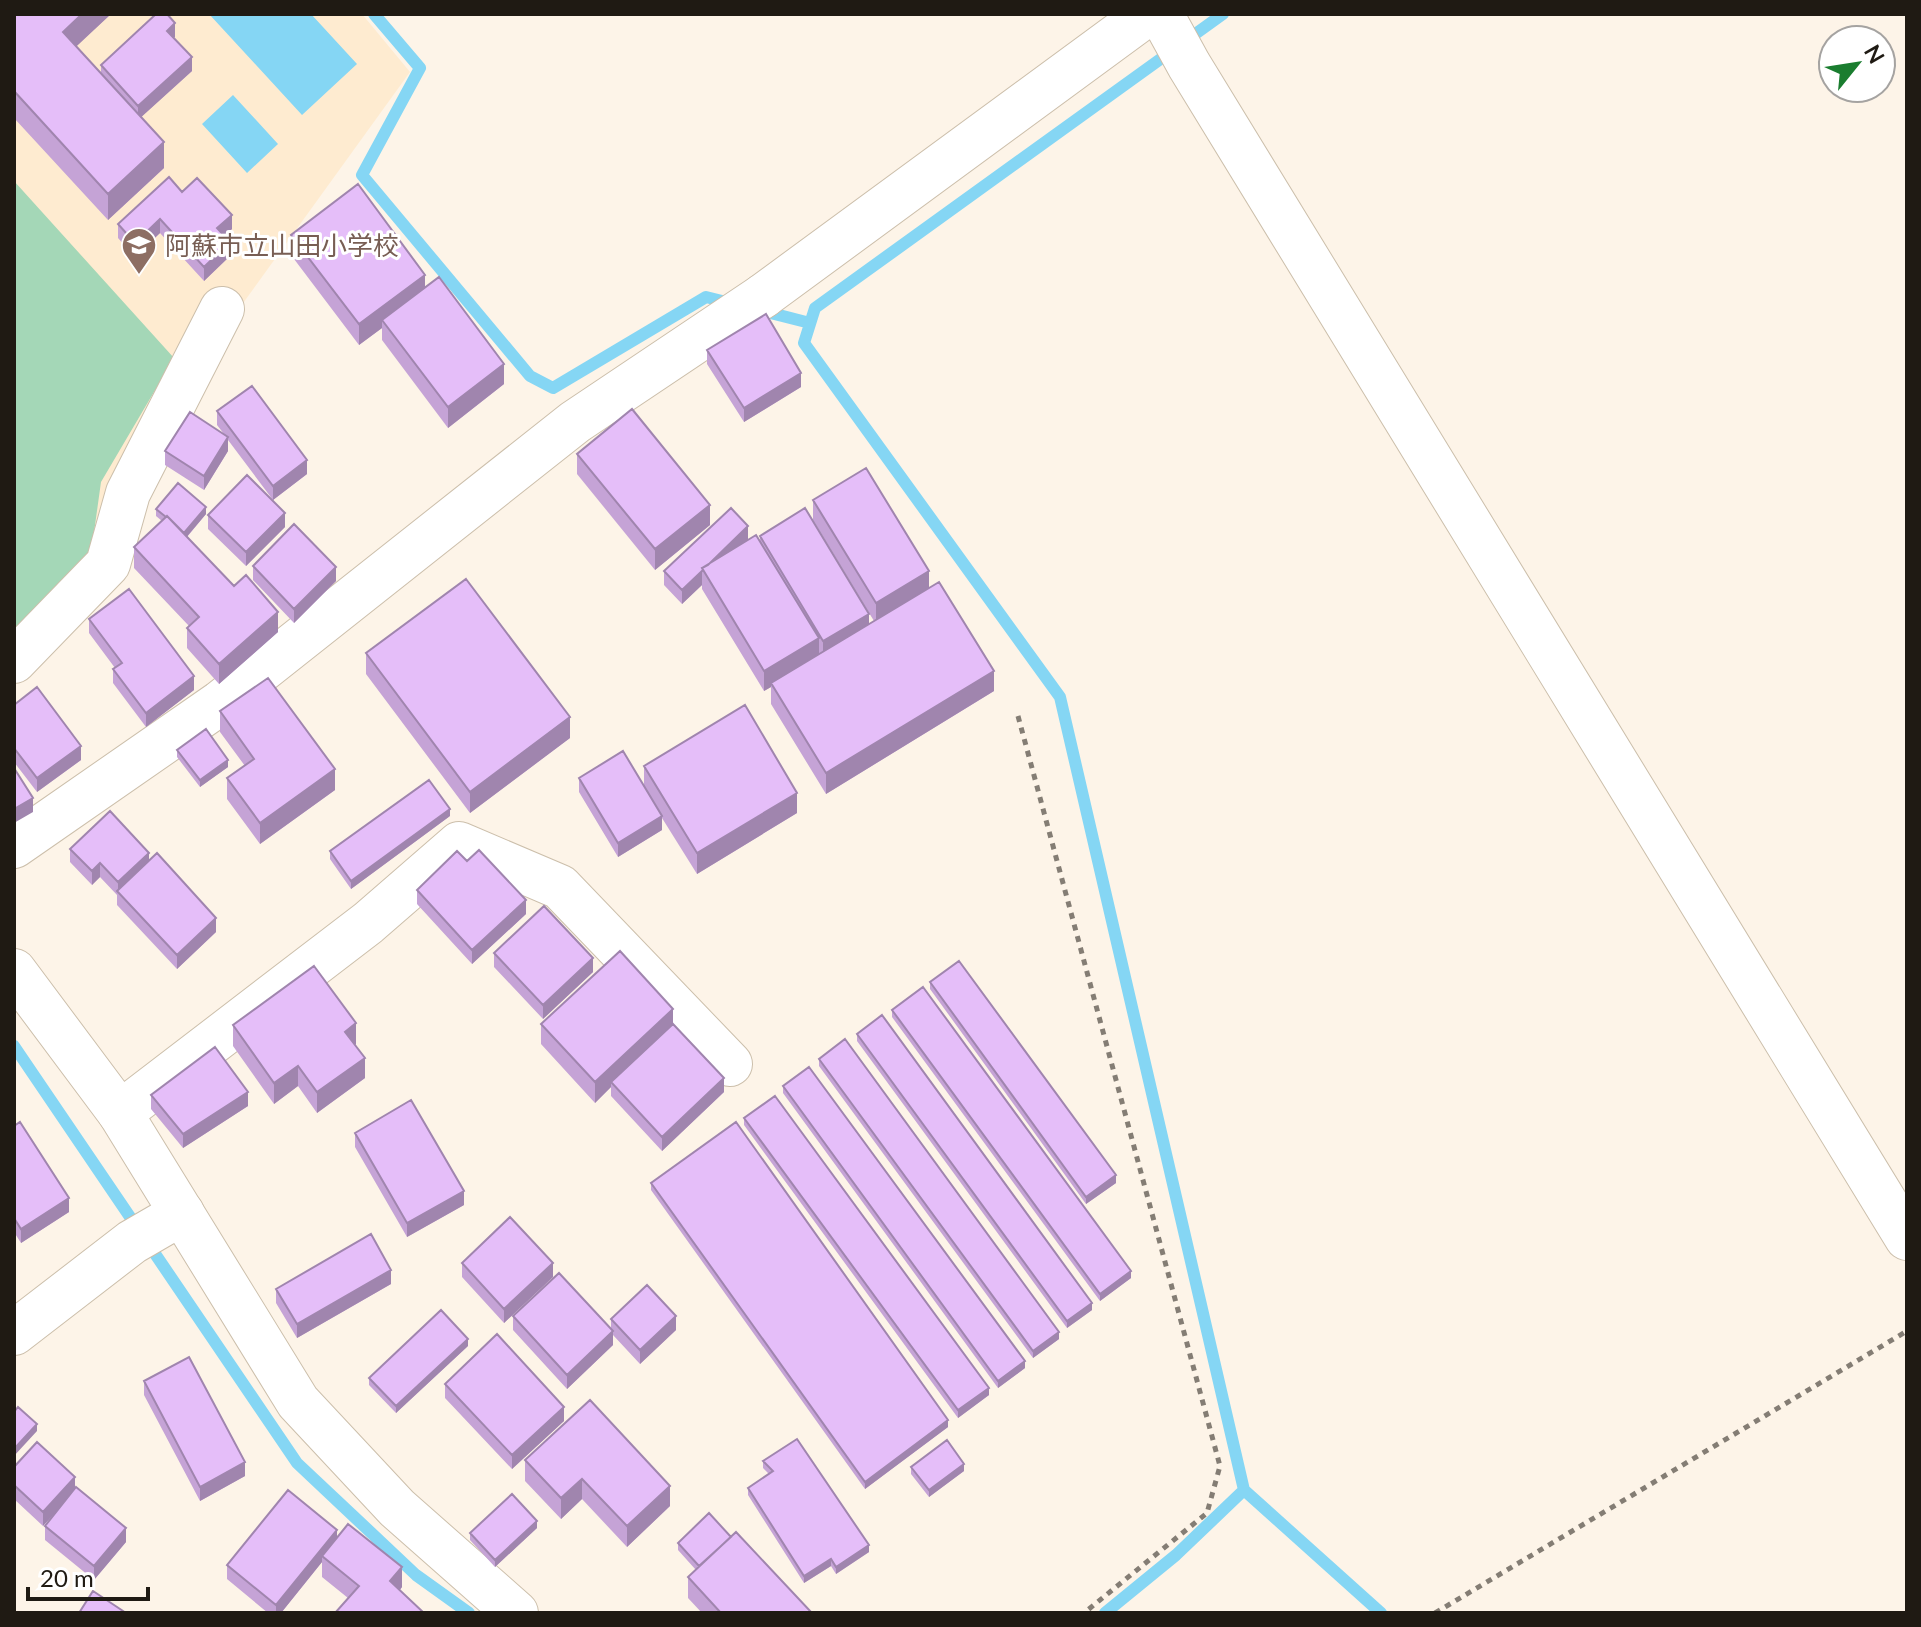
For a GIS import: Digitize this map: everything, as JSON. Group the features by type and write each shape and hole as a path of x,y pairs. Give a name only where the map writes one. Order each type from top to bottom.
{"street":[{"path":"14,846 220,703 575,422 1168,32 1907,1238"},
{"path":"14,661 108,564 128,493 222,309"},
{"path":"120,1113 368,923 459,844 560,887 730,1064"},
{"path":"14,971 120,1113 156,1228 298,1402 397,1508 511,1612"},
{"path":"14,1333 156,1228"}],"path":[{"path":"1018,716 1220,1466 1207,1513 1084,1613"},
{"path":"1435,1613 1907,1331"}],"shaded area":[{"name":"阿蘇市立山田小学校","path":"14,14 362,14 410,72 116,479 99,558 14,646"}],"green space":[{"path":"14,181 174,358 101,482 91,554 14,634"}],"water":[{"path":"209,14 311,14 357,64 302,115"},
{"path":"233,95 278,144 247,173 202,124"}],"building":[{"path":"14,14 82,14 63,32 164,142 108,194 14,91"},
{"path":"156,14 167,14 175,23 167,31 192,57 138,106 101,65"},
{"path":"169,177 182,192 197,178 232,215 217,228 230,242 204,267 160,219 135,243 118,224"},
{"path":"358,184 425,275 359,324 291,235"},
{"path":"439,277 504,364 448,407 382,320"},
{"path":"766,314 801,373 744,408 707,350"},
{"path":"252,386 307,460 273,486 217,411"},
{"path":"632,409 710,505 655,549 577,454"},
{"path":"190,412 228,437 204,476 165,451"},
{"path":"866,468 929,571 876,603 813,500"},
{"path":"247,475 285,513 246,552 208,515"},
{"path":"178,483 206,507 184,533 156,509"},
{"path":"731,508 748,526 682,590 664,571"},
{"path":"805,508 869,614 823,641 760,536"},
{"path":"167,516 234,586 246,575 278,612 219,664 187,628 199,617 134,547"},
{"path":"294,524 336,567 294,609 253,566"},
{"path":"756,535 819,638 764,671 702,568"},
{"path":"466,579 570,717 470,792 366,653"},
{"path":"939,582 994,671 826,773 771,683"},
{"path":"129,589 194,676 146,713 113,669 122,663 89,619"},
{"path":"268,678 335,769 260,823 227,778 254,759 220,711"},
{"path":"37,687 81,746 37,778 14,748 14,705"},
{"path":"745,705 797,793 697,853 644,766"},
{"path":"206,729 228,760 200,780 177,750"},
{"path":"623,751 662,816 618,843 579,778"},
{"path":"14,768 33,798 14,809"},
{"path":"429,780 450,809 351,881 330,851"},
{"path":"110,811 149,853 118,882 100,863 92,871 70,849"},
{"path":"479,850 526,900 472,950 417,890 457,851 467,861"},
{"path":"157,853 216,918 177,955 117,891"},
{"path":"544,906 593,958 543,1005 494,953"},
{"path":"620,951 673,1009 595,1082 541,1024"},
{"path":"959,961 1116,1175 1086,1197 930,982"},
{"path":"314,966 356,1023 345,1032 365,1058 317,1092 298,1066 274,1083 233,1025"},
{"path":"923,987 1131,1271 1100,1294 892,1010"},
{"path":"882,1015 1092,1303 1067,1321 857,1034"},
{"path":"673,1024 724,1078 662,1137 611,1082"},
{"path":"845,1039 1059,1332 1033,1351 819,1059"},
{"path":"215,1047 248,1092 183,1134 151,1095"},
{"path":"809,1067 1025,1361 998,1381 783,1086"},
{"path":"775,1096 989,1388 958,1410 744,1118"},
{"path":"411,1100 464,1191 407,1223 355,1133"},
{"path":"20,1122 69,1198 21,1229 14,1218 14,1126"},
{"path":"736,1122 948,1420 865,1482 651,1183"},
{"path":"510,1217 553,1263 504,1309 462,1263"},
{"path":"371,1234 391,1270 297,1324 276,1289"},
{"path":"559,1273 613,1331 567,1375 513,1316"},
{"path":"647,1285 676,1316 640,1350 611,1319"},
{"path":"441,1310 468,1339 396,1406 369,1378"},
{"path":"497,1334 564,1407 512,1455 445,1384"},
{"path":"189,1357 245,1462 200,1487 144,1381"},
{"path":"590,1400 670,1486 627,1526 582,1479 561,1498 525,1460"},
{"path":"18,1407 37,1424 14,1449 14,1412"},
{"path":"797,1439 869,1545 836,1567 831,1559 804,1576 748,1488 773,1471 763,1461"},
{"path":"947,1440 964,1464 929,1490 911,1467"},
{"path":"37,1442 75,1477 43,1512 14,1485 14,1467"},
{"path":"76,1487 126,1528 94,1566 45,1526"},
{"path":"288,1490 337,1530 276,1605 227,1565"},
{"path":"512,1494 537,1521 495,1560 470,1533"},
{"path":"709,1513 731,1537 699,1566 678,1543"},
{"path":"348,1524 402,1567 390,1581 424,1613 335,1613 359,1586 322,1556"},
{"path":"736,1532 812,1613 721,1613 688,1577"},
{"path":"93,1591 126,1613 79,1613"}],"waterway":[{"path":"374,14 420,68 362,175 530,376 553,388 706,297 734,304"},
{"path":"1223,14 815,308 804,343 1060,697 1244,1490 1381,1613"},
{"path":"759,310 810,323"},
{"path":"14,1046 297,1463 416,1575 469,1613"},
{"path":"1105,1613 1176,1555 1244,1490"}],"place":[{"name":"阿蘇市立山田小学校","path":"139,276"}]}
